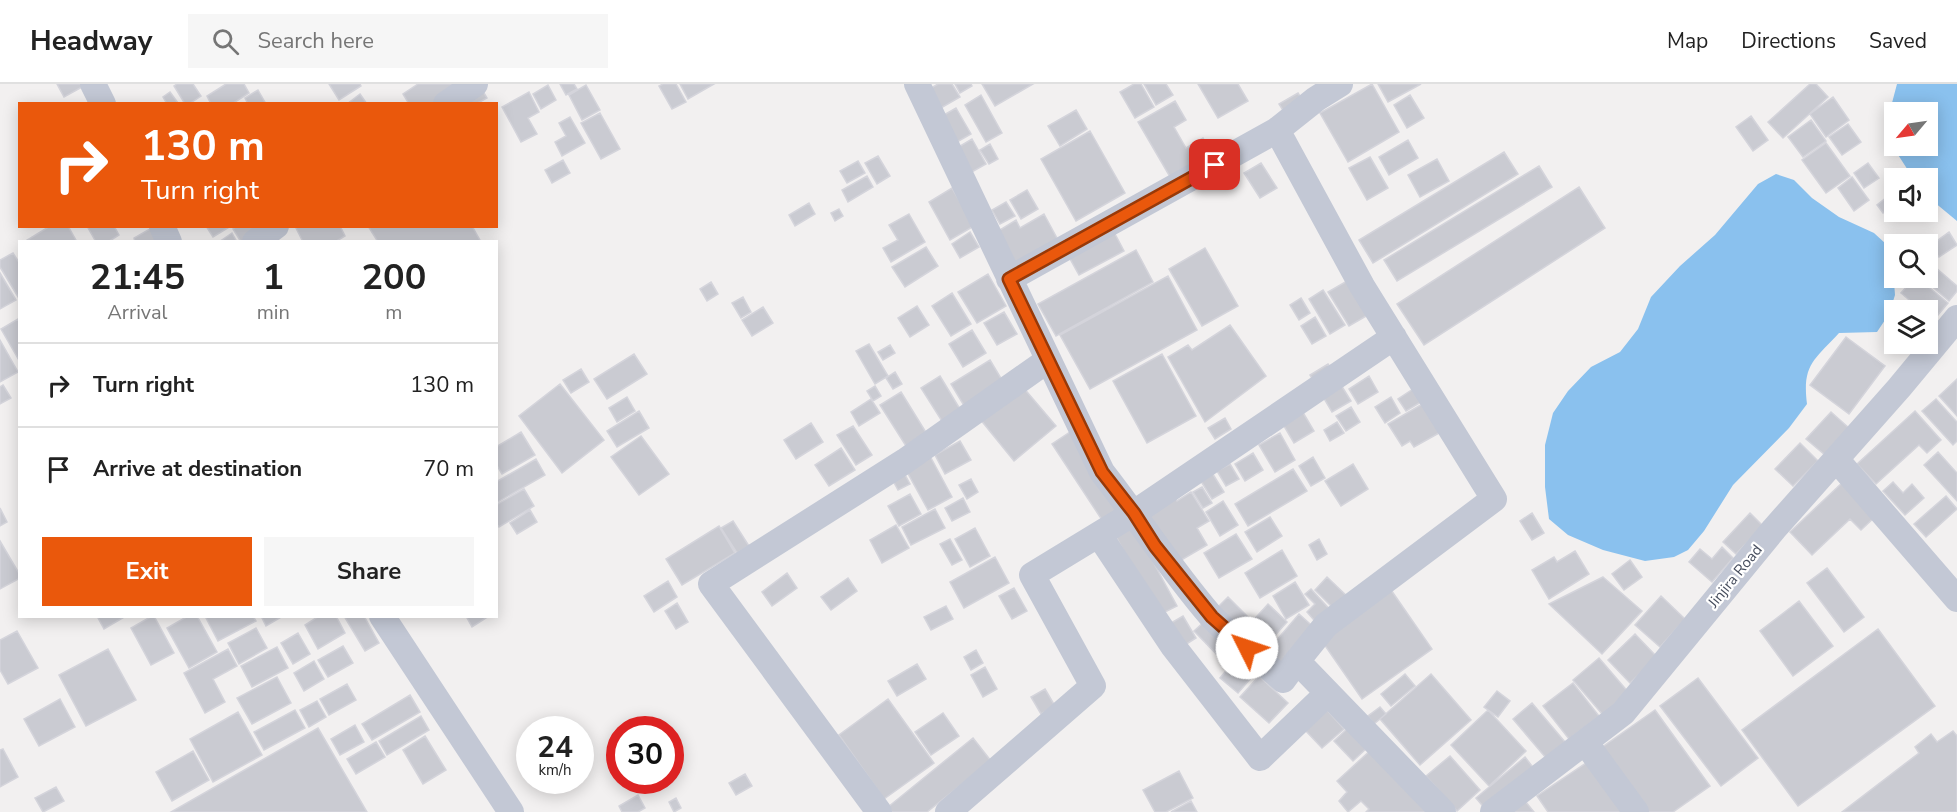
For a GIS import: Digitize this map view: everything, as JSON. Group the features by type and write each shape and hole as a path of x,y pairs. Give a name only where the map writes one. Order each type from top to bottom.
{"street":[{"path":"93,84 102,102"},
{"path":"449,102 475,84"},
{"path":"917,84 1102,472 1134,513 1155,546 1212,617 1283,680 1326,625 1494,498 1362,286 1277,130"},
{"path":"1009,279 1277,130 1316,99 1340,84"},
{"path":"258,240 273,228"},
{"name":"Jinjira Road","path":"1493,812 1623,712 1774,529 1899,388 1957,318"},
{"path":"948,812 1093,686 1032,575 1134,513 1394,337"},
{"path":"879,812 711,584 905,461 1048,360"},
{"path":"1836,459 1957,598"},
{"path":"1099,535 1173,646 1260,758 1328,693"},
{"path":"383,618 511,812"},
{"path":"1297,661 1443,812"},
{"path":"1584,741 1636,812"}],"water":[{"path":"1897,84 1957,84 1957,221 1938,205 1938,168 1907,168 1899,156 1938,156 1938,102 1892,102"},
{"path":"1776,174 1794,180 1812,198 1839,217 1874,233 1884,242 1884,288 1894,288 1895,295 1893,300 1884,300 1884,322 1877,332 1839,333 1817,357 1806,380 1807,404 1789,428 1733,485 1704,531 1688,550 1674,557 1645,561 1603,550 1568,535 1549,519 1545,487 1545,445 1553,413 1568,391 1591,367 1620,352 1638,329 1651,297 1680,266 1715,235 1758,184"}],"building":[{"path":"57,84 83,84 84,86 64,97"},
{"path":"193,84 201,96 192,102 184,102 174,86"},
{"path":"226,84 244,84 249,93 235,102 210,102 207,96"},
{"path":"329,84 360,84 361,86 339,100"},
{"path":"418,84 452,84 458,93 444,102 408,102 403,94"},
{"path":"560,84 574,84 577,89 566,95"},
{"path":"676,84 686,102 672,109 659,86"},
{"path":"680,84 714,84 688,99"},
{"path":"938,84 952,84 960,97 941,108 931,88"},
{"path":"955,84 971,84 972,86 960,93"},
{"path":"982,84 1033,84 995,106"},
{"path":"1134,84 1141,84 1154,107 1135,118 1120,92"},
{"path":"1144,84 1166,84 1173,95 1156,105"},
{"path":"1198,84 1238,84 1248,101 1218,118"},
{"path":"1372,84 1399,132 1348,162 1320,113"},
{"path":"1378,84 1421,84 1388,102"},
{"path":"1810,84 1816,84 1828,97 1783,138 1768,122"},
{"path":"548,85 556,100 541,109 533,94"},
{"path":"586,85 600,110 582,120 569,95"},
{"path":"481,88 487,98 480,102 469,102 466,96"},
{"path":"258,90 265,102 247,102 245,98"},
{"path":"170,92 177,102 166,102 163,97"},
{"path":"529,92 539,112 528,118 537,134 521,142 502,107"},
{"path":"1298,93 1305,104 1286,115 1279,104"},
{"path":"360,94 366,102 350,102"},
{"path":"981,95 1002,133 986,142 965,105"},
{"path":"1410,95 1424,118 1407,128 1394,105"},
{"path":"1833,97 1849,120 1826,137 1810,114"},
{"path":"1175,101 1186,120 1174,127 1186,148 1203,138 1214,158 1173,182 1138,122"},
{"path":"956,108 971,134 957,142 942,116"},
{"path":"1076,110 1087,129 1060,146 1048,126"},
{"path":"600,113 620,149 601,159 581,123"},
{"path":"1751,116 1768,140 1753,151 1736,127"},
{"path":"570,117 585,143 562,156 555,142 566,136 559,123"},
{"path":"1811,120 1826,141 1803,157 1788,137"},
{"path":"1848,124 1861,142 1842,155 1829,137"},
{"path":"1090,131 1125,193 1076,221 1041,159"},
{"path":"972,139 986,164 970,173 955,149"},
{"path":"1408,140 1418,158 1389,175 1379,157"},
{"path":"1826,143 1850,176 1826,193 1802,160"},
{"path":"990,144 998,159 989,164 980,150"},
{"path":"1504,152 1518,174 1373,263 1359,240"},
{"path":"878,156 890,176 877,184 865,163"},
{"path":"1370,157 1388,188 1367,200 1349,168"},
{"path":"1437,159 1449,181 1420,197 1408,175"},
{"path":"563,160 570,173 552,183 545,170"},
{"path":"858,161 865,173 847,183 840,171"},
{"path":"1261,163 1277,188 1260,198 1244,173"},
{"path":"1868,163 1879,178 1864,188 1854,173"},
{"path":"1539,166 1552,187 1397,281 1384,260"},
{"path":"867,176 873,187 848,202 842,190"},
{"path":"1852,177 1869,200 1854,211 1838,188"},
{"path":"1579,187 1605,228 1424,345 1397,304"},
{"path":"952,188 974,226 950,240 929,202"},
{"path":"1027,190 1038,209 1021,219 1010,200"},
{"path":"1884,199 1884,212 1883,213 1877,205"},
{"path":"1006,202 1015,216 1000,224 992,210"},
{"path":"809,203 815,214 795,226 789,215"},
{"path":"839,209 843,216 835,221 831,213"},
{"path":"909,214 925,242 891,262 883,248 898,240 889,225"},
{"path":"1044,214 1058,240 1014,266 995,233 1016,220 1020,228"},
{"path":"47,228 69,228 76,240 27,240"},
{"path":"88,228 115,228 119,235 111,240 95,240"},
{"path":"152,228 156,228 163,240 134,240 134,238"},
{"path":"207,228 228,228 213,237"},
{"path":"264,228 246,240 240,240 233,229"},
{"path":"296,228 341,228 345,236 338,240 302,240"},
{"path":"369,228 473,228 480,240 377,240"},
{"path":"970,232 979,247 960,258 952,244"},
{"path":"1114,232 1124,251 1079,275 1069,257"},
{"path":"1949,232 1957,245 1939,257 1938,240"},
{"path":"232,233 236,240 222,240"},
{"path":"926,247 938,266 905,287 892,267"},
{"path":"1205,248 1238,306 1202,326 1169,269"},
{"path":"1136,250 1153,282 1056,336 1038,304"},
{"path":"13,253 18,261 18,297 0,267 0,260"},
{"path":"1938,270 1957,286 1957,291 1949,301 1934,288 1938,288"},
{"path":"0,273 16,300 0,309"},
{"path":"988,274 1006,306 977,323 958,292"},
{"path":"1168,276 1197,330 1090,389 1060,335"},
{"path":"1347,281 1368,315 1349,326 1328,292"},
{"path":"711,282 718,294 707,301 700,289"},
{"path":"1905,288 1930,288 1948,303 1938,315 1938,300 1909,300 1901,293"},
{"path":"1323,290 1345,325 1330,334 1309,299"},
{"path":"952,293 971,324 951,336 932,306"},
{"path":"743,297 751,312 741,318 732,303"},
{"path":"1301,298 1310,313 1299,320 1290,305"},
{"path":"917,306 929,325 910,337 898,318"},
{"path":"763,307 773,323 752,336 742,320"},
{"path":"1004,312 1017,334 997,345 984,323"},
{"path":"1315,317 1326,336 1312,344 1301,326"},
{"path":"18,319 18,359 1,329"},
{"path":"1230,325 1266,376 1205,422 1168,357 1188,345 1192,350"},
{"path":"972,330 986,353 963,367 949,344"},
{"path":"1846,337 1885,366 1849,414 1810,385"},
{"path":"0,340 18,372 0,382"},
{"path":"869,344 888,376 875,384 856,351"},
{"path":"890,345 895,353 883,360 878,352"},
{"path":"634,354 647,374 607,399 594,379"},
{"path":"1162,354 1196,416 1147,443 1113,381"},
{"path":"990,360 1005,385 966,409 951,384"},
{"path":"1328,364 1351,401 1332,412 1310,375"},
{"path":"581,369 589,382 571,393 563,380"},
{"path":"895,372 902,384 893,389 886,378"},
{"path":"940,376 963,414 945,426 921,388"},
{"path":"1369,376 1378,392 1358,404 1349,389"},
{"path":"1957,379 1957,416 1939,396"},
{"path":"560,384 604,440 562,473 519,416"},
{"path":"3,385 11,398 0,404 0,387"},
{"path":"875,386 881,396 873,401 867,391"},
{"path":"1022,386 1056,426 1014,461 980,419"},
{"path":"1413,389 1421,402 1406,411 1398,399"},
{"path":"901,392 927,434 906,446 880,405"},
{"path":"627,397 635,411 617,422 609,408"},
{"path":"1391,397 1400,413 1385,423 1375,407"},
{"path":"871,399 880,413 859,426 851,412"},
{"path":"1936,399 1957,422 1957,441 1953,445 1922,411"},
{"path":"1424,403 1441,432 1414,447 1410,441 1402,446 1388,424"},
{"path":"1298,404 1314,431 1294,443 1278,416"},
{"path":"1351,407 1360,422 1346,431 1336,416"},
{"path":"639,411 649,428 617,447 607,431"},
{"path":"1915,411 1941,440 1927,453 1919,445 1876,484 1857,464"},
{"path":"1831,412 1849,428 1825,455 1806,439"},
{"path":"1225,418 1231,429 1215,439 1208,428"},
{"path":"1337,422 1344,433 1330,441 1324,430"},
{"path":"811,423 823,442 796,459 784,440"},
{"path":"853,426 872,455 856,465 837,435"},
{"path":"521,432 535,455 502,474 498,467 498,446"},
{"path":"1070,432 1122,512 1104,523 1052,444"},
{"path":"1280,433 1295,460 1275,472 1259,445"},
{"path":"641,436 669,474 639,495 611,457"},
{"path":"960,441 971,460 945,474 935,455"},
{"path":"1800,443 1818,461 1793,486 1775,469"},
{"path":"841,448 855,470 829,486 815,465"},
{"path":"1938,452 1957,473 1957,501 1924,465"},
{"path":"1253,453 1263,470 1245,481 1235,464"},
{"path":"930,456 952,497 928,510 906,470"},
{"path":"1313,457 1325,478 1311,486 1299,466"},
{"path":"536,459 545,475 498,502 498,481"},
{"path":"1206,463 1224,492 1212,499 1194,470"},
{"path":"1230,464 1239,479 1226,486 1217,471"},
{"path":"1353,464 1368,489 1341,506 1325,481"},
{"path":"1293,469 1307,491 1248,526 1235,504"},
{"path":"903,471 910,484 898,490 891,477"},
{"path":"971,479 978,492 967,499 959,485"},
{"path":"1165,480 1177,501 1191,492 1209,521 1197,528 1207,545 1178,562 1138,497"},
{"path":"1844,481 1877,515 1861,530 1850,519 1812,555 1790,532"},
{"path":"1893,482 1903,493 1912,484 1924,498 1905,515 1883,491"},
{"path":"1202,487 1212,503 1203,508 1193,492"},
{"path":"524,489 534,506 499,527 498,504"},
{"path":"910,494 921,514 899,526 888,506"},
{"path":"1946,496 1957,509 1926,537 1914,524"},
{"path":"963,498 970,512 952,521 945,508"},
{"path":"1223,501 1238,525 1220,536 1206,512"},
{"path":"0,508 7,522 0,526"},
{"path":"935,509 945,528 911,545 902,527"},
{"path":"530,510 537,522 517,534 510,523"},
{"path":"1532,513 1544,533 1532,540 1520,521"},
{"path":"1750,513 1763,526 1736,554 1723,542"},
{"path":"1270,517 1282,536 1257,552 1245,532"},
{"path":"733,521 749,546 737,553 721,528"},
{"path":"1131,521 1177,606 1159,615 1113,531"},
{"path":"896,525 909,548 882,563 870,540"},
{"path":"719,526 735,553 682,585 666,559"},
{"path":"975,528 990,556 970,567 955,539"},
{"path":"1236,534 1252,559 1219,578 1204,553"},
{"path":"950,539 962,560 952,565 940,544"},
{"path":"1319,539 1327,554 1317,560 1309,545"},
{"path":"0,541 18,572 18,579 0,589"},
{"path":"1722,547 1733,558 1712,582 1689,562 1700,549 1712,559"},
{"path":"1282,550 1297,576 1260,598 1245,573"},
{"path":"1575,551 1589,574 1549,599 1532,570 1554,557 1557,562"},
{"path":"995,557 1009,583 964,608 950,582"},
{"path":"1630,560 1642,577 1624,590 1612,574"},
{"path":"1827,568 1864,617 1844,632 1807,583"},
{"path":"787,573 797,588 772,606 762,592"},
{"path":"1327,577 1350,599 1337,612 1315,590"},
{"path":"1603,577 1642,611 1602,654 1549,604"},
{"path":"848,578 857,591 831,610 821,597"},
{"path":"668,581 677,597 654,612 644,596"},
{"path":"1295,582 1309,605 1286,619 1273,596"},
{"path":"1389,587 1432,649 1362,699 1319,637"},
{"path":"1014,588 1027,611 1012,619 999,596"},
{"path":"1311,589 1334,614 1320,627 1307,612 1315,604 1305,594"},
{"path":"1661,596 1685,619 1660,647 1635,625"},
{"path":"1228,597 1251,620 1237,634 1214,611"},
{"path":"1799,601 1833,646 1793,676 1760,631"},
{"path":"677,603 688,622 676,629 665,611"},
{"path":"1268,604 1287,622 1258,654 1239,636"},
{"path":"946,606 953,619 931,630 924,617"},
{"path":"1299,614 1318,631 1284,673 1263,656"},
{"path":"1183,616 1196,638 1185,645 1171,623"},
{"path":"98,618 123,618 104,629"},
{"path":"148,618 155,618 174,653 151,665 131,628"},
{"path":"184,618 198,618 217,652 189,668 167,628"},
{"path":"206,618 254,618 256,621 218,641"},
{"path":"262,618 280,618 266,626"},
{"path":"316,618 337,618 345,633 318,649 305,625"},
{"path":"345,618 365,618 379,643 365,651"},
{"path":"467,618 486,618 472,627"},
{"path":"1206,620 1234,649 1222,660 1194,631"},
{"path":"256,628 267,648 239,664 228,643"},
{"path":"1878,629 1935,706 1798,806 1742,730"},
{"path":"17,631 38,668 8,684 0,670 0,640"},
{"path":"298,633 310,654 293,664 281,643"},
{"path":"1635,634 1657,657 1630,683 1608,660"},
{"path":"343,646 353,663 328,677 318,660"},
{"path":"277,647 288,668 252,687 241,666"},
{"path":"108,649 136,700 86,726 59,675"},
{"path":"228,649 237,666 213,679 225,702 205,713 184,673"},
{"path":"976,650 983,663 971,670 964,657"},
{"path":"1239,655 1257,671 1238,693 1220,678"},
{"path":"1599,658 1629,693 1603,715 1573,680"},
{"path":"314,661 324,679 304,691 294,673"},
{"path":"917,664 926,679 897,696 888,681"},
{"path":"985,667 997,689 983,697 971,675"},
{"path":"1405,674 1415,686 1391,706 1381,694"},
{"path":"1431,674 1471,720 1420,765 1380,719"},
{"path":"1259,676 1288,703 1269,723 1240,697"},
{"path":"277,677 291,703 252,724 237,698"},
{"path":"1698,678 1758,758 1721,786 1660,706"},
{"path":"1573,683 1599,716 1569,739 1543,706"},
{"path":"347,684 356,700 329,715 320,699"},
{"path":"1045,689 1055,706 1041,714 1031,697"},
{"path":"1497,691 1510,701 1498,717 1484,707"},
{"path":"410,695 420,712 372,740 362,724"},
{"path":"60,699 75,727 39,746 24,719"},
{"path":"888,699 934,763 884,799 839,735"},
{"path":"317,701 326,717 309,727 300,710"},
{"path":"1532,703 1565,742 1546,758 1513,719"},
{"path":"1380,707 1386,714 1374,724 1368,716"},
{"path":"1326,709 1344,729 1322,748 1304,729"},
{"path":"295,710 305,728 264,750 254,732"},
{"path":"1488,710 1526,751 1489,786 1451,745"},
{"path":"1655,710 1710,786 1673,812 1647,812 1601,748"},
{"path":"238,712 262,755 213,782 190,739"},
{"path":"943,713 959,736 931,755 915,732"},
{"path":"421,716 429,730 387,755 379,741"},
{"path":"355,725 364,742 340,755 331,739"},
{"path":"1349,727 1368,747 1353,761 1334,741"},
{"path":"318,728 367,812 171,812"},
{"path":"1953,731 1957,736 1957,812 1842,812 1919,753 1915,747 1931,734 1937,742"},
{"path":"425,736 446,770 423,784 403,750"},
{"path":"973,738 991,761 927,812 892,812 888,807"},
{"path":"376,742 385,757 356,774 347,759"},
{"path":"1373,748 1432,812 1366,812 1369,809 1361,801 1348,812 1339,801 1347,792 1337,781"},
{"path":"3,749 18,777 0,787 0,750"},
{"path":"193,751 209,780 172,801 156,772"},
{"path":"1450,756 1480,790 1457,811 1426,776"},
{"path":"1525,757 1535,770 1487,811 1476,798"},
{"path":"1589,761 1624,812 1548,812 1537,796"},
{"path":"1179,771 1193,798 1166,812 1155,812 1143,790"},
{"path":"745,774 752,786 736,795 729,783"},
{"path":"56,787 64,801 43,812 35,798"},
{"path":"638,795 645,808 638,812 622,812 619,806"},
{"path":"1521,796 1534,812 1500,812"},
{"path":"676,798 681,808 674,812 669,802"},
{"path":"1191,801 1197,812 1171,812"}],"route":[{"path":"1215,165 1009,279 1102,472 1134,513 1155,546 1212,617 1247,648"}]}
